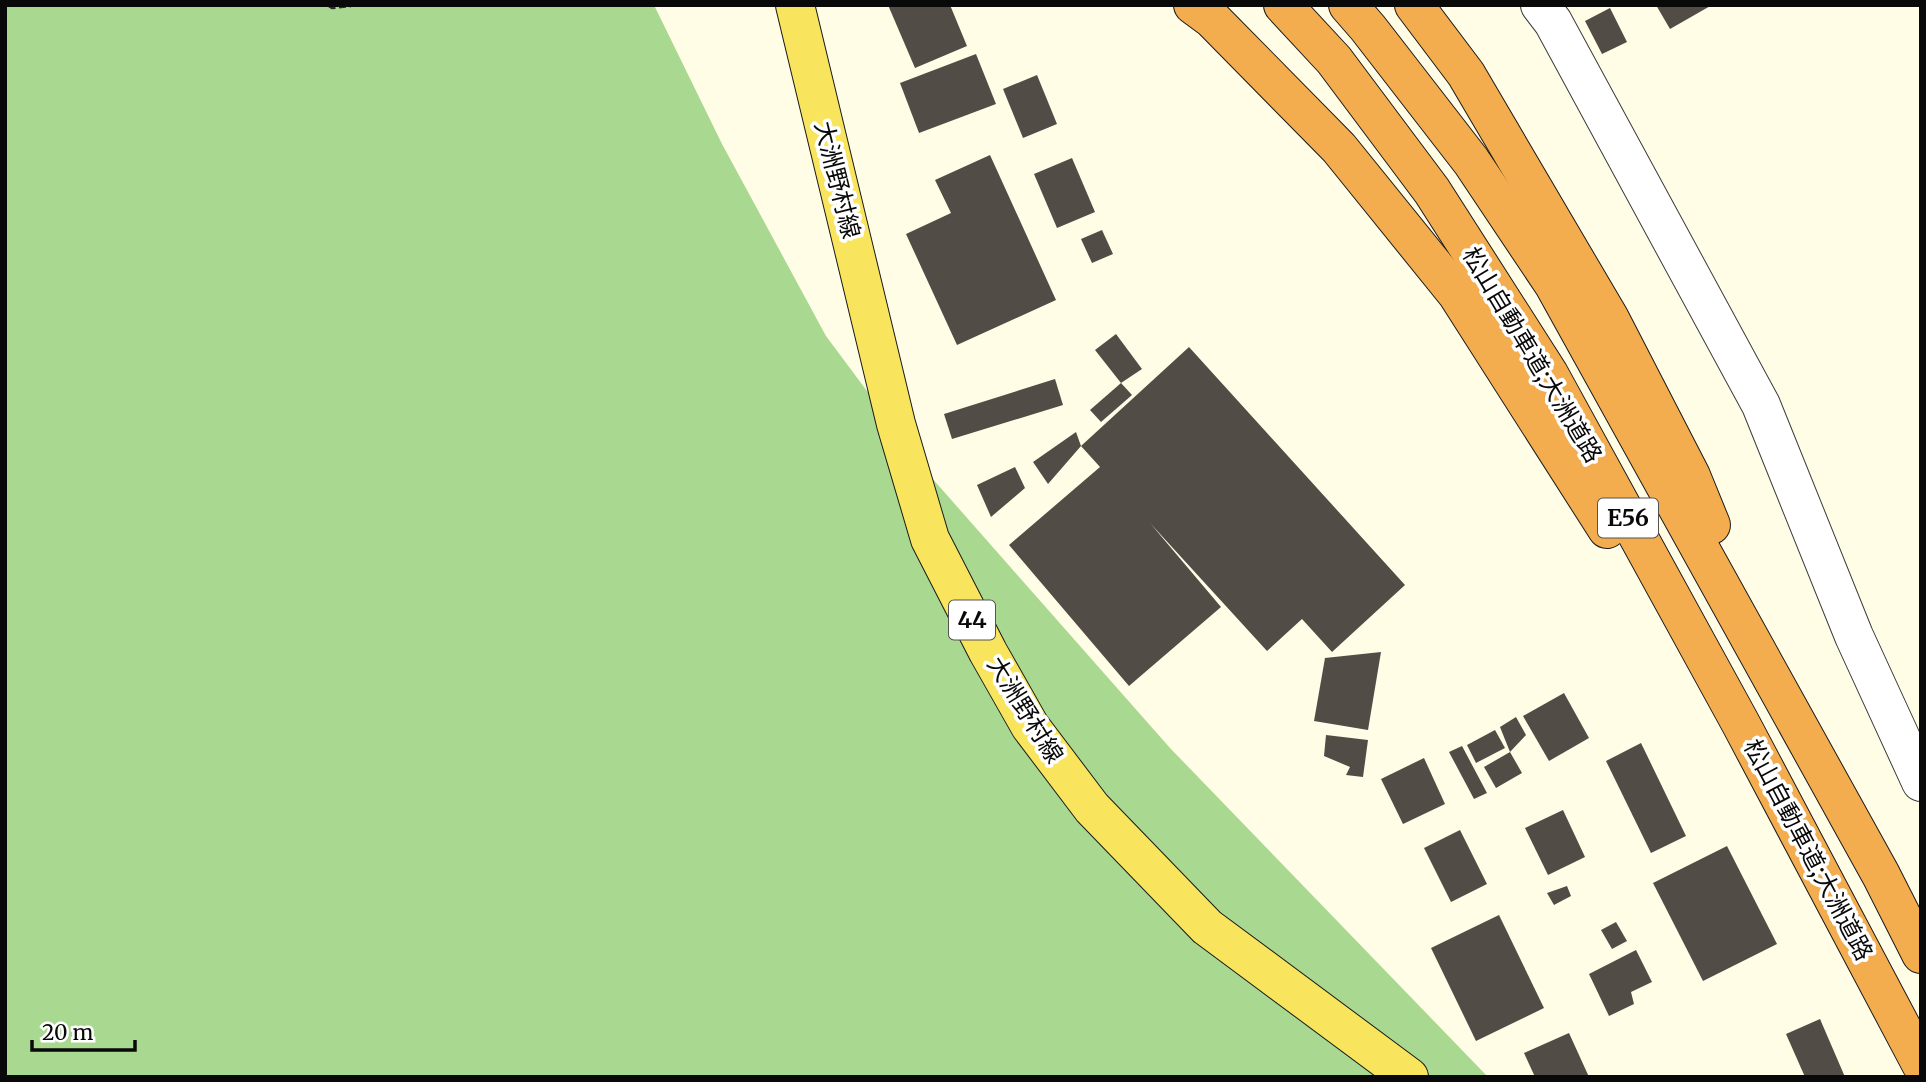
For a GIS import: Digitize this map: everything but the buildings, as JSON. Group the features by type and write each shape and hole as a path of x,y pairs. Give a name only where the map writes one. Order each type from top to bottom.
{"highway":[{"path":"1193,5 1212,19 1339,148 1457,294 1638,577 1741,724"},
{"name":"松山自動車道;大洲道路","path":"1283,5 1334,60 1432,191 1549,374 1741,724 1921,1064"},
{"name":"松山自動車道;大洲道路","path":"1348,5 1471,161 1554,285 1881,875 1921,954"},
{"path":"1414,5 1466,74 1611,319 1691,476 1774,681"}],"main road":[{"name":"大洲野村線","path":"795,5 896,425 930,539 988,652 1030,726 1092,808 1207,927 1409,1077"}],"street":[{"path":"1540,5 1566,46 1761,405 1853,636 1921,782"}],"path":[{"path":"329,5 351,5"}],"green space":[{"path":"5,5 654,5 722,144 826,336 931,477 1170,748 1488,1077 5,1077"}]}
